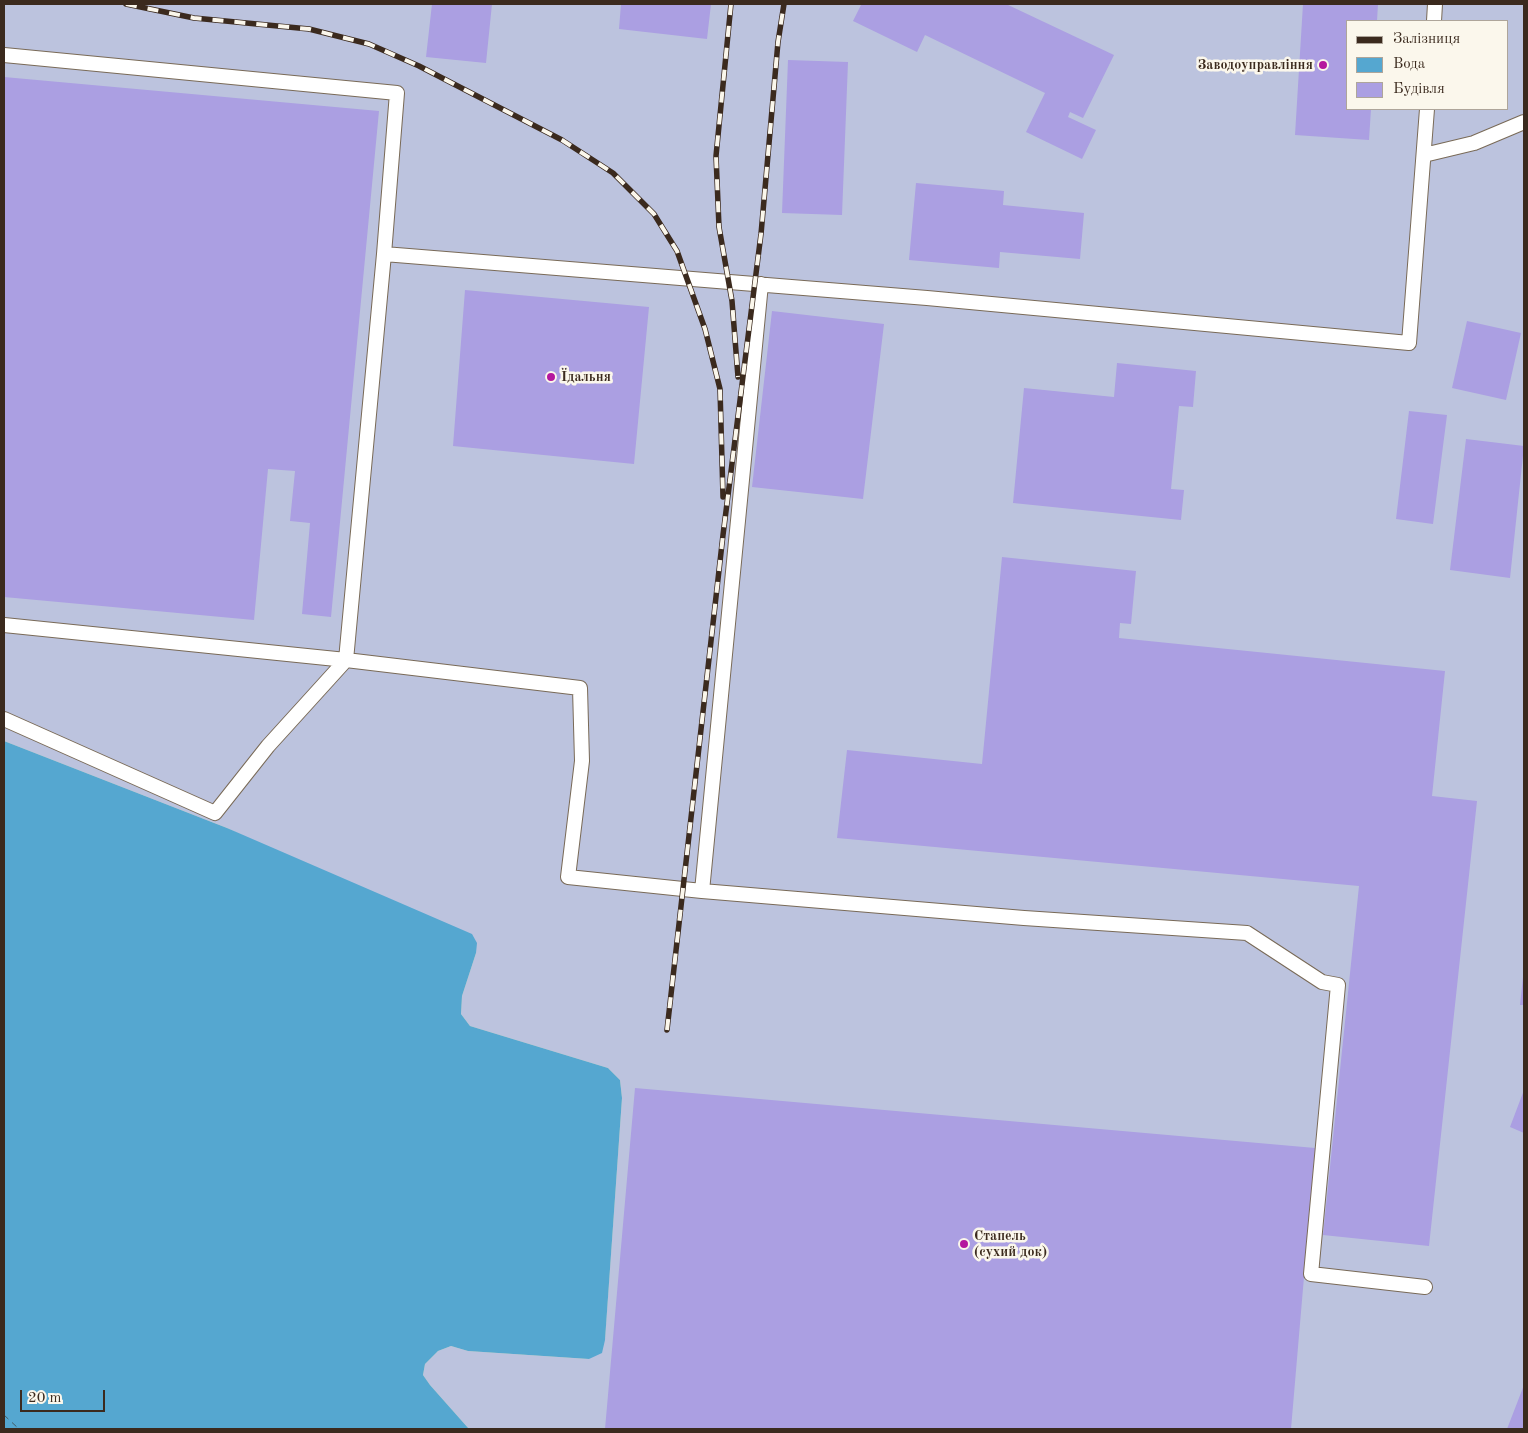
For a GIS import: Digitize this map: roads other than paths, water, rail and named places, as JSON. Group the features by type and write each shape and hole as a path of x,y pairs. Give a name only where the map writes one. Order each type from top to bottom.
{"lane":[{"path":"1434,20 1435,4"},
{"path":"4,55 397,93 346,660 268,746 215,813 4,719"},
{"path":"384,254 928,298 1409,343 1427,110"},
{"path":"1424,155 1474,143 1524,122"},
{"path":"702,892 761,284"},
{"path":"4,625 346,660 580,688 582,761 568,877 702,892 1247,933 1322,982 1338,985 1311,1274 1425,1287"}],"water":[{"path":"4,741 227,828 472,934 477,943 476,953 462,996 461,1014 470,1026 608,1068 620,1080 622,1098 605,1340 602,1353 589,1359 468,1351 451,1346 438,1351 425,1364 423,1375 469,1429 4,1429"}],"railway":[{"path":"126,4 194,18 309,29 369,44 419,66 562,140 613,173 654,214 677,251 705,329 720,389 723,497"},
{"path":"731,4 716,156 719,227 732,301 738,377"},
{"path":"667,1030 723,535 761,234 778,42 784,4"}],"place":[{"name":"Заводоуправління","path":"1323,65"},
{"name":"Їдальня","path":"551,377"},
{"name":"Стапель (сухий док)","path":"964,1244"}]}
